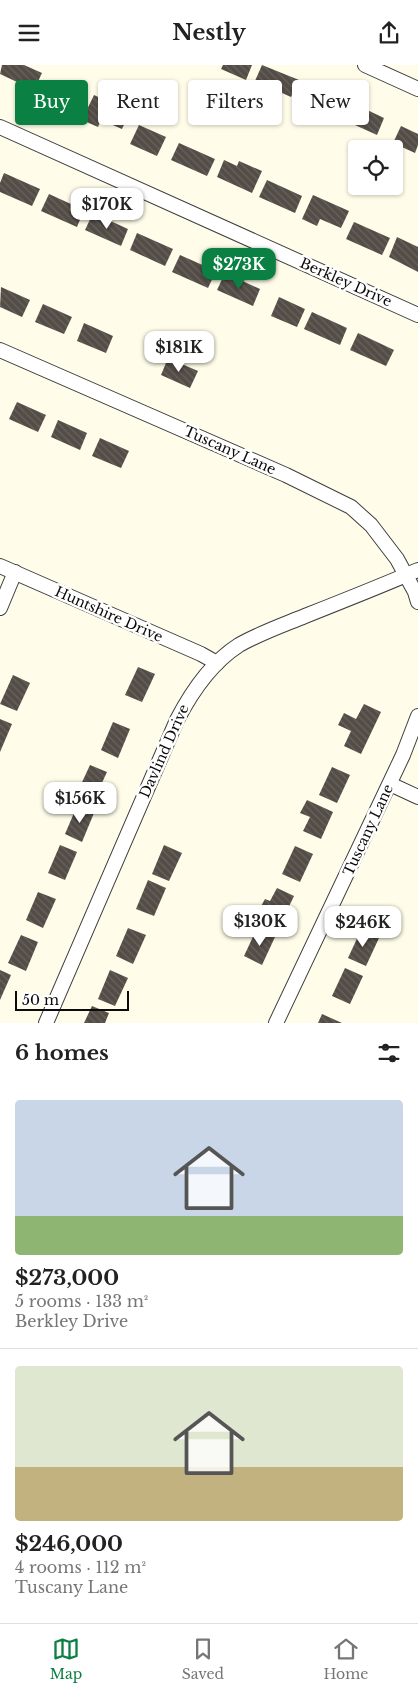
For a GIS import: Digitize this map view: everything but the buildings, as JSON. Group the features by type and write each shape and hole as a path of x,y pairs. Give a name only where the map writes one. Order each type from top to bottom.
{"street":[{"path":"365,65 418,89"},
{"name":"Berkley Drive","path":"0,127 418,315"},
{"name":"Tuscany Lane","path":"0,350 277,471 351,507 370,525 397,559 412,573 418,602"},
{"name":"Huntshire Drive","path":"0,566 201,654 217,663"},
{"path":"0,608 15,573"},
{"name":"Davlind Drive","path":"46,1023 176,720 188,698 202,679 217,663 239,646 264,632 412,573"},
{"name":"Tuscany Lane","path":"276,1023 390,784 418,716"},
{"path":"390,784 418,797"}]}
